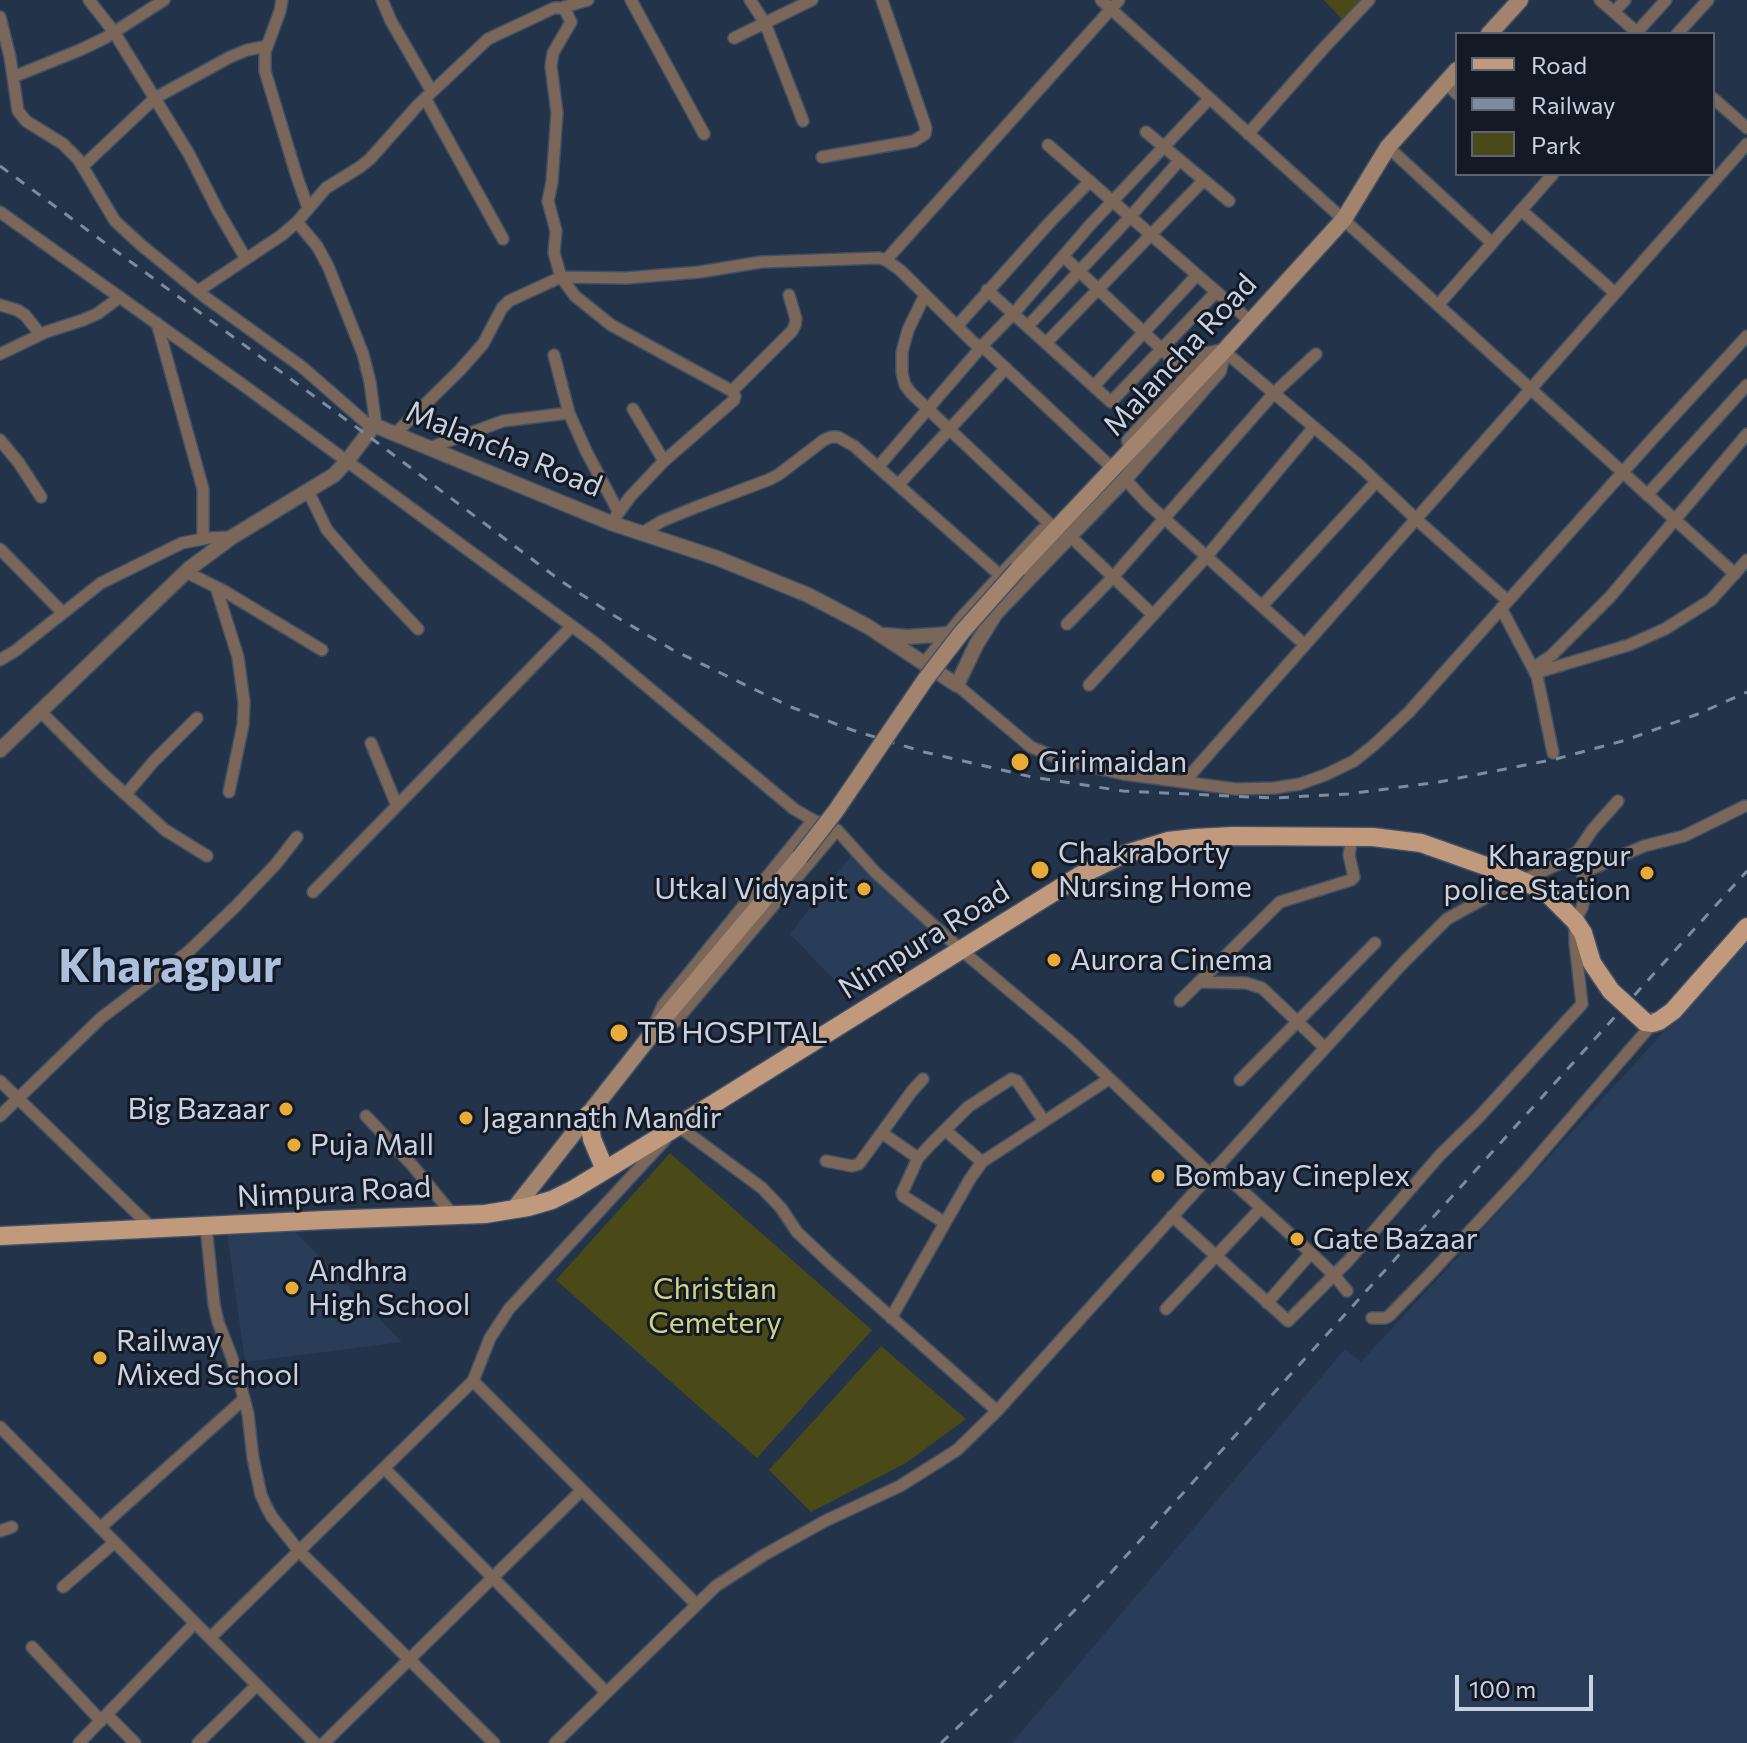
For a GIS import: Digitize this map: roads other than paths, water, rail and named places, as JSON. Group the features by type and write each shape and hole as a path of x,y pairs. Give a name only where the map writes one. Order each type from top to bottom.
{"main road":[{"path":"1491,32 1520,0"},
{"name":"Malancha Road","path":"514,1209 835,812 925,680 962,632 1344,219 1388,147 1453,82"},
{"name":"Nimpura Road","path":"0,1236 485,1214 552,1200 678,1126 1081,875 1122,855 1168,841 1195,838 1373,837 1421,843 1525,881 1548,894 1575,921 1583,933 1592,963 1611,991 1649,1022"},
{"path":"1649,1022 1673,1011 1747,927"},
{"path":"588,1115 592,1139 605,1170"}],"street":[{"path":"89,0 114,32 189,154 246,259"},
{"path":"13,77 80,50 164,0"},
{"path":"282,0 267,46 265,71 308,208"},
{"path":"198,291 282,235 326,188 370,159 428,95 488,39 554,8 588,0"},
{"path":"631,0 704,134"},
{"path":"750,0 765,23 803,121"},
{"path":"734,38 812,0"},
{"path":"822,157 914,141 925,134 926,128 882,0"},
{"path":"1101,0 1735,574"},
{"path":"886,260 1119,0"},
{"path":"1248,134 1369,0"},
{"path":"1600,0 1637,32"},
{"path":"1614,12 1625,0"},
{"path":"1639,32 1666,0"},
{"path":"1679,32 1708,0"},
{"path":"384,1 391,21 503,239"},
{"path":"554,355 569,413 615,517 664,461 735,396 732,391 611,325 575,296 561,277 554,253 556,231 548,201 557,113 551,66 553,53 571,22 565,10 568,4"},
{"path":"0,17 18,111 26,121 63,144 83,166 115,221 198,291 302,367 374,427"},
{"path":"83,166 155,98 230,57 267,46"},
{"path":"878,467 1112,201 1209,99"},
{"path":"1715,100 1747,128"},
{"path":"1146,132 1229,201"},
{"path":"1184,782 1747,144"},
{"path":"1048,145 1250,321"},
{"path":"1388,147 1492,243"},
{"path":"1028,326 1179,161"},
{"path":"1438,305 1521,210 1546,176"},
{"path":"957,326 1090,181"},
{"path":"1046,343 1203,181"},
{"path":"1521,210 1615,293"},
{"path":"0,212 595,643 794,809 837,830 875,872 961,950 1072,1043 1213,1171 1261,1208 1334,1275 1347,1291"},
{"path":"297,222 317,246 328,266 358,340 368,368 374,427"},
{"path":"1063,256 1189,375"},
{"path":"395,434 483,344 509,301 561,277 626,278 700,272 761,262 868,258 886,260 900,270 1108,464"},
{"path":"1094,386 1197,275"},
{"path":"987,290 1111,402 1216,292"},
{"path":"732,391 792,331 796,319 789,295"},
{"path":"925,295 908,330 902,352 905,385 1050,524"},
{"path":"0,354 40,334 97,314 120,297"},
{"path":"0,305 25,315 40,334"},
{"path":"157,323 203,489 203,539"},
{"path":"1224,351 1219,371 1125,479 996,613 976,645 957,685 1031,747 1058,758 1110,771 1236,789 1300,784 1354,761 1409,712 1747,336"},
{"path":"925,664 1001,576 1208,354 1224,351"},
{"path":"1224,351 1376,482 1504,605 1534,670 1553,753"},
{"path":"1067,624 1113,577 1274,393 1316,354"},
{"path":"898,485 1006,368"},
{"path":"1647,495 1747,385"},
{"path":"633,409 664,461"},
{"path":"429,448 503,421 569,413"},
{"name":"Malancha Road","path":"1,746 41,712 186,572 232,537 334,475 374,427 615,517 642,533 717,558 808,595 881,635 957,685"},
{"path":"1089,685 1207,556 1314,427"},
{"path":"1534,670 1610,597 1747,434"},
{"path":"642,533 687,511 778,475 831,437 844,439 1001,576"},
{"path":"0,440 41,497"},
{"path":"1125,479 1305,645"},
{"path":"1262,606 1376,482"},
{"path":"308,491 327,530 418,629"},
{"path":"0,660 101,583 182,543 232,537"},
{"path":"1071,537 1153,615"},
{"path":"0,549 63,613"},
{"path":"1534,670 1618,649 1665,629 1711,600 1747,560"},
{"path":"186,572 322,650"},
{"path":"216,587 238,657 244,702 243,725 229,792"},
{"path":"313,892 572,626"},
{"path":"881,635 949,634"},
{"path":"41,712 165,830 207,856"},
{"path":"126,794 197,718"},
{"path":"371,743 397,806"},
{"path":"555,1743 716,1586 764,1555 825,1521 900,1486 957,1450 997,1411 1325,1048 1447,919 1487,897 1562,864 1578,851 1618,801"},
{"path":"1582,873 1644,846 1684,836 1745,806"},
{"path":"643,1046 663,1005 813,820"},
{"path":"643,1046 676,1021 837,830"},
{"path":"0,1116 101,1018 200,942 297,837"},
{"path":"1180,1001 1280,902 1351,880 1354,877 1349,855 1352,837"},
{"path":"1172,1216 1288,1321 1334,1275 1440,1155 1582,1004 1576,967 1575,921 1584,899 1578,851"},
{"path":"1240,1080 1375,943"},
{"path":"1199,982 1253,984 1262,988 1325,1048"},
{"path":"1372,1318 1389,1316 1429,1275 1523,1174 1649,1022"},
{"path":"826,1161 843,1166 859,1164 923,1079"},
{"path":"945,1223 902,1193 918,1158 945,1130 968,1107 1011,1079 1017,1081 1044,1121"},
{"path":"891,1318 982,1162 1109,1079"},
{"path":"0,1081 153,1229"},
{"path":"366,1116 453,1215"},
{"path":"210,1638 473,1381 490,1338 509,1309 678,1126 762,1188 781,1208 797,1232 997,1411"},
{"path":"945,1130 982,1162"},
{"path":"882,1133 918,1158"},
{"path":"1166,1309 1261,1208"},
{"path":"206,1226 218,1322 244,1399 261,1495 272,1517 299,1551 494,1743"},
{"path":"1267,1303 1311,1253"},
{"path":"473,1381 696,1604"},
{"path":"100,1528 244,1399"},
{"path":"0,1427 315,1742 410,1659 582,1490"},
{"path":"384,1468 606,1692"},
{"path":"63,1587 115,1542"},
{"path":"79,1743 195,1623"},
{"path":"32,1647 104,1718 135,1743"},
{"path":"198,1743 257,1685"}],"railway":[{"path":"0,166 561,581 613,615 673,650 791,707 924,752 1032,777 1123,791 1273,798 1348,794 1439,782 1556,759 1626,740 1747,692"},
{"path":"941,1743 1107,1577 1747,871"}],"place":[{"name":"Girimaidan","path":"1020,762"},
{"name":"Chakraborty Nursing Home","path":"1040,870"},
{"name":"Kharagpur police Station","path":"1647,873"},
{"name":"Utkal Vidyapit","path":"864,889"},
{"name":"Aurora Cinema","path":"1054,960"},
{"name":"TB HOSPITAL","path":"619,1033"},
{"name":"Big Bazaar","path":"286,1109"},
{"name":"Jagannath Mandir","path":"466,1118"},
{"name":"Puja Mall","path":"294,1145"},
{"name":"Bombay Cineplex","path":"1158,1176"},
{"name":"Gate Bazaar","path":"1297,1239"},
{"name":"Andhra High School","path":"292,1288"},
{"name":"Railway Mixed School","path":"100,1358"}],"district":[{"name":"Kharagpur","path":"170,967"}],"park label":[{"name":"Christian Cemetery","path":"715,1306"}]}
